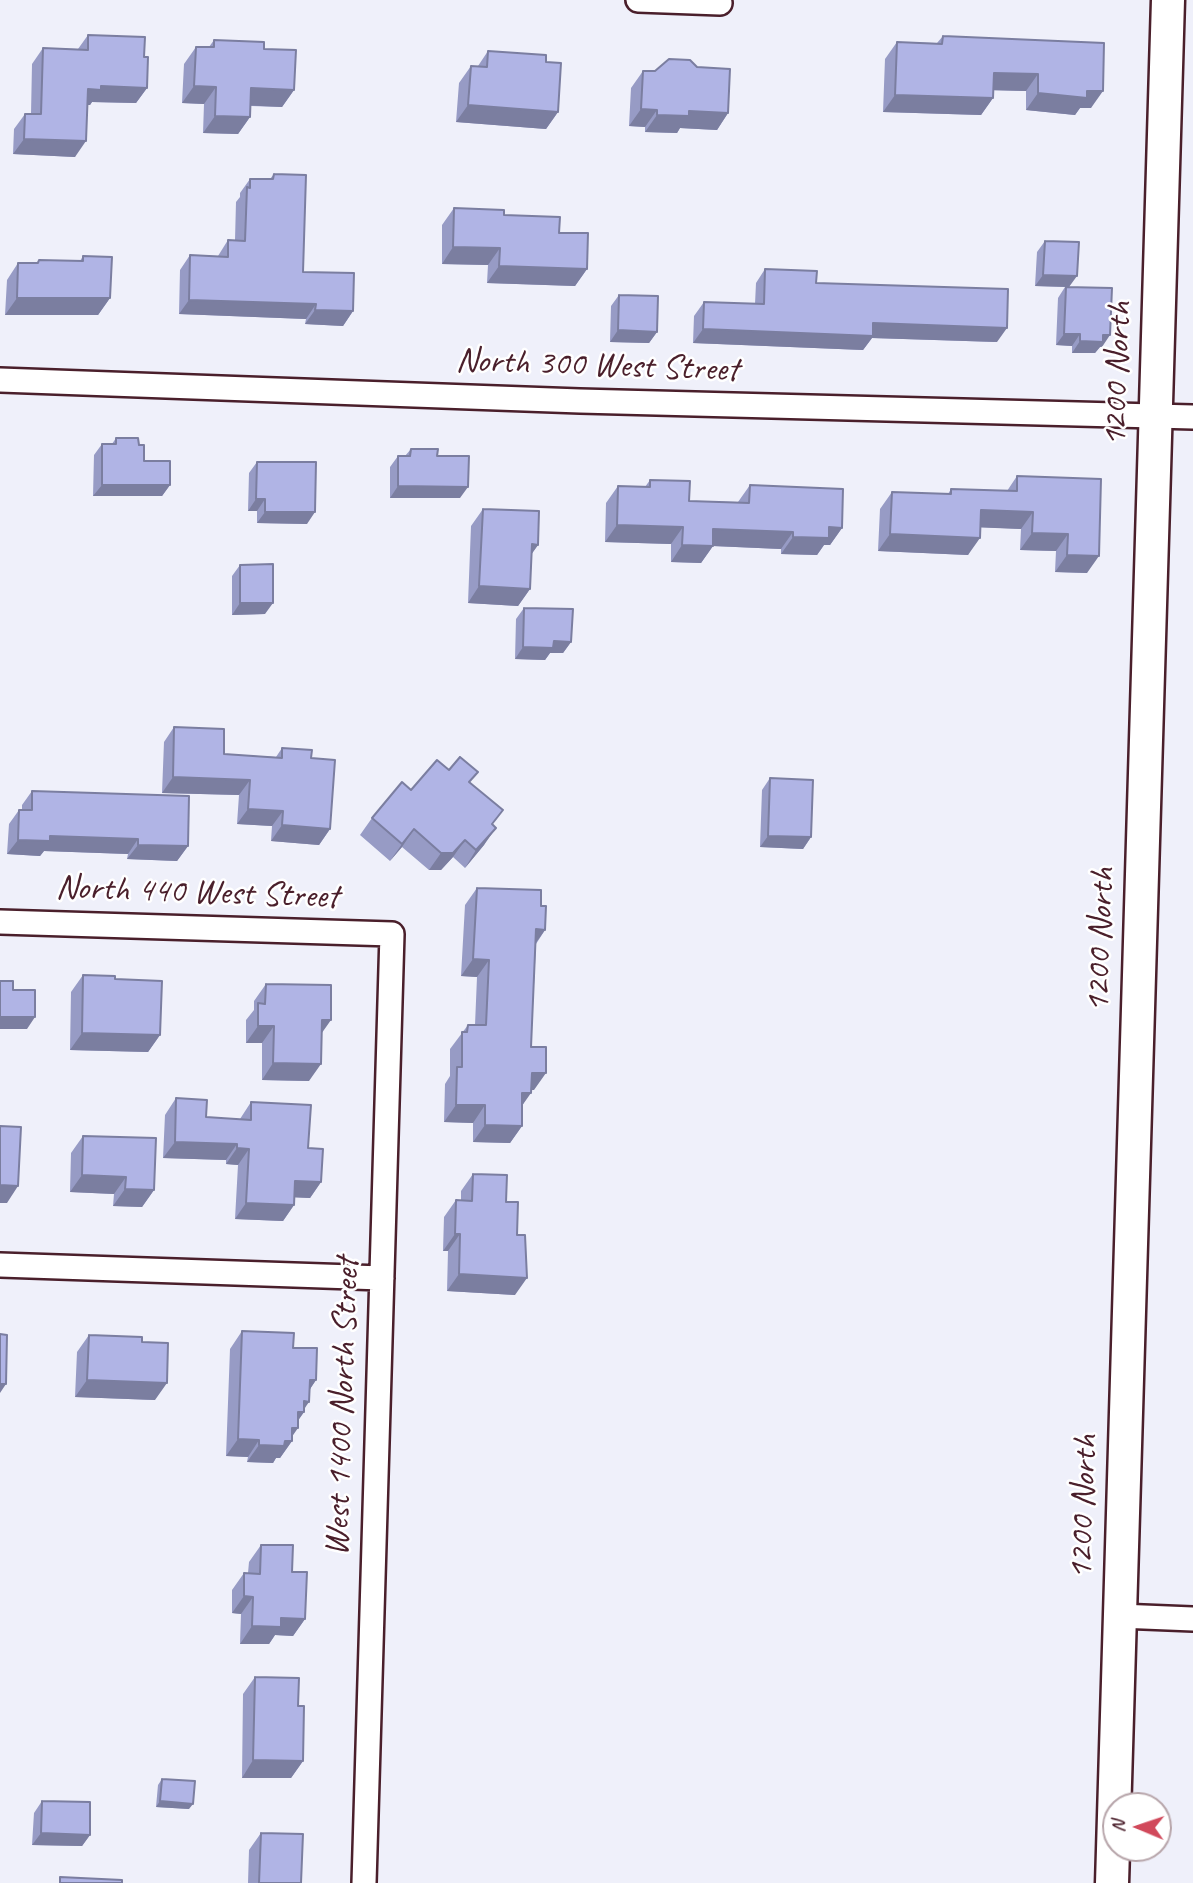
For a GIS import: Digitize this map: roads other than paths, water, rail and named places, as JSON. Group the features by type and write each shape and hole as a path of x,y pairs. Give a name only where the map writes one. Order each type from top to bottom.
{"street":[{"path":"638,0 720,3"},
{"name":"1200 North","path":"1112,1883 1168,0"},
{"name":"North 300 West Street","path":"0,380 579,401 1193,417"},
{"name":"North 440 West Street","path":"0,922 392,934"},
{"name":"West 1400 North Street","path":"364,1883 392,934"},
{"path":"0,1265 382,1278"},
{"path":"1119,1616 1193,1619"}]}
